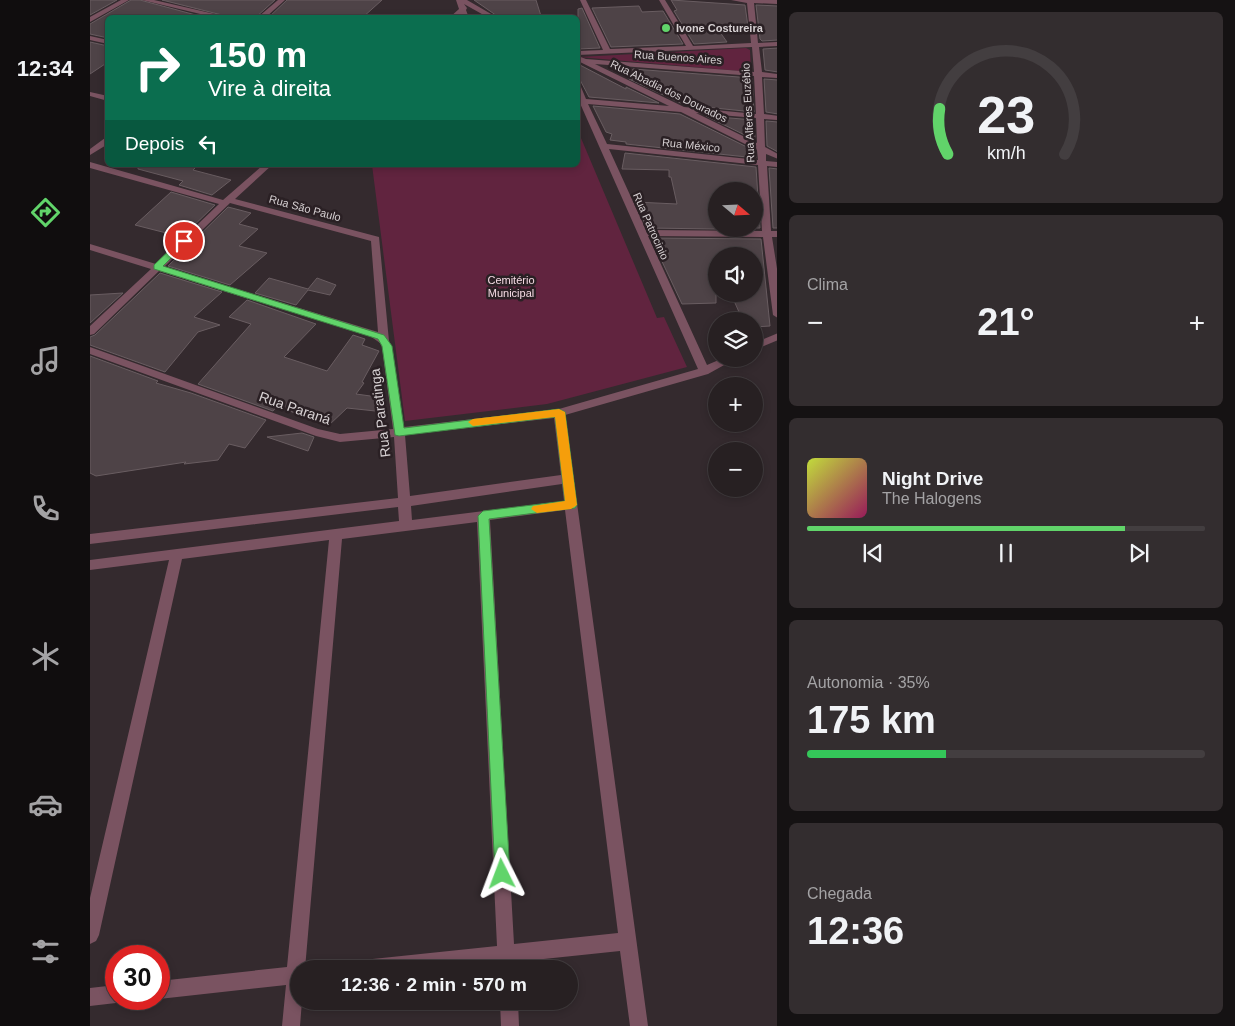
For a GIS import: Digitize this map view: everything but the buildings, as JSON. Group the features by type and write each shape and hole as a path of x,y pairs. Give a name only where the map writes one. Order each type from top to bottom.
{"street":[{"path":"90,20 126,0"},
{"path":"145,0 215,15"},
{"path":"264,15 282,0"},
{"path":"461,0 465,15"},
{"path":"461,0 490,15"},
{"path":"583,0 608,52"},
{"path":"662,0 691,48"},
{"path":"734,0 777,2"},
{"name":"Rua Alferes Euzébio","path":"750,0 758,74 767,234 777,308"},
{"path":"456,15 464,8"},
{"path":"90,38 105,41"},
{"path":"580,53 777,44"},
{"name":"Rua Buenos Aires","path":"580,60 777,76"},
{"name":"Rua Abadia dos Dourados","path":"580,60 777,156"},
{"name":"Rua Patrocinio","path":"580,93 704,371"},
{"path":"90,94 105,98"},
{"path":"583,100 777,118"},
{"path":"90,154 105,142"},
{"name":"Rua México","path":"603,146 777,165"},
{"name":"Rua São Paulo","path":"90,165 376,239"},
{"path":"90,332 227,201 266,167"},
{"path":"642,233 777,234"},
{"name":"Rua Paratinga","path":"376,239 384,340 387,346 399,432 406,525"},
{"path":"90,247 374,334 384,340"},
{"path":"763,344 777,336"},
{"name":"Rua Paraná","path":"90,350 330,436 354,437 559,412 713,367"},
{"path":"559,412 638,1026"},
{"path":"90,539 404,502 568,479"},
{"path":"90,565 571,505"},
{"path":"483,516 507,960"},
{"path":"298,960 336,534"},
{"path":"90,935 177,554"},
{"path":"513,960 628,941"},
{"path":"170,989 290,977"},
{"path":"90,997 105,995"},
{"path":"291,1026 293,1010"},
{"path":"509,1010 510,1026"}],"green space":[{"path":"746,48 750,50 751,72 580,57"},
{"name":"Cemitério Municipal","path":"580,136 657,318 664,317 687,367 547,404 405,421 372,167 580,167"}],"slow traffic":[{"path":"473,422 559,412 571,505 537,509"}],"place":[{"name":"Ivone Costureira","path":"666,28"}],"route":[{"path":"184,241 157,267 381,337 387,346 399,432 559,412 571,505 483,516 502,874"}]}
